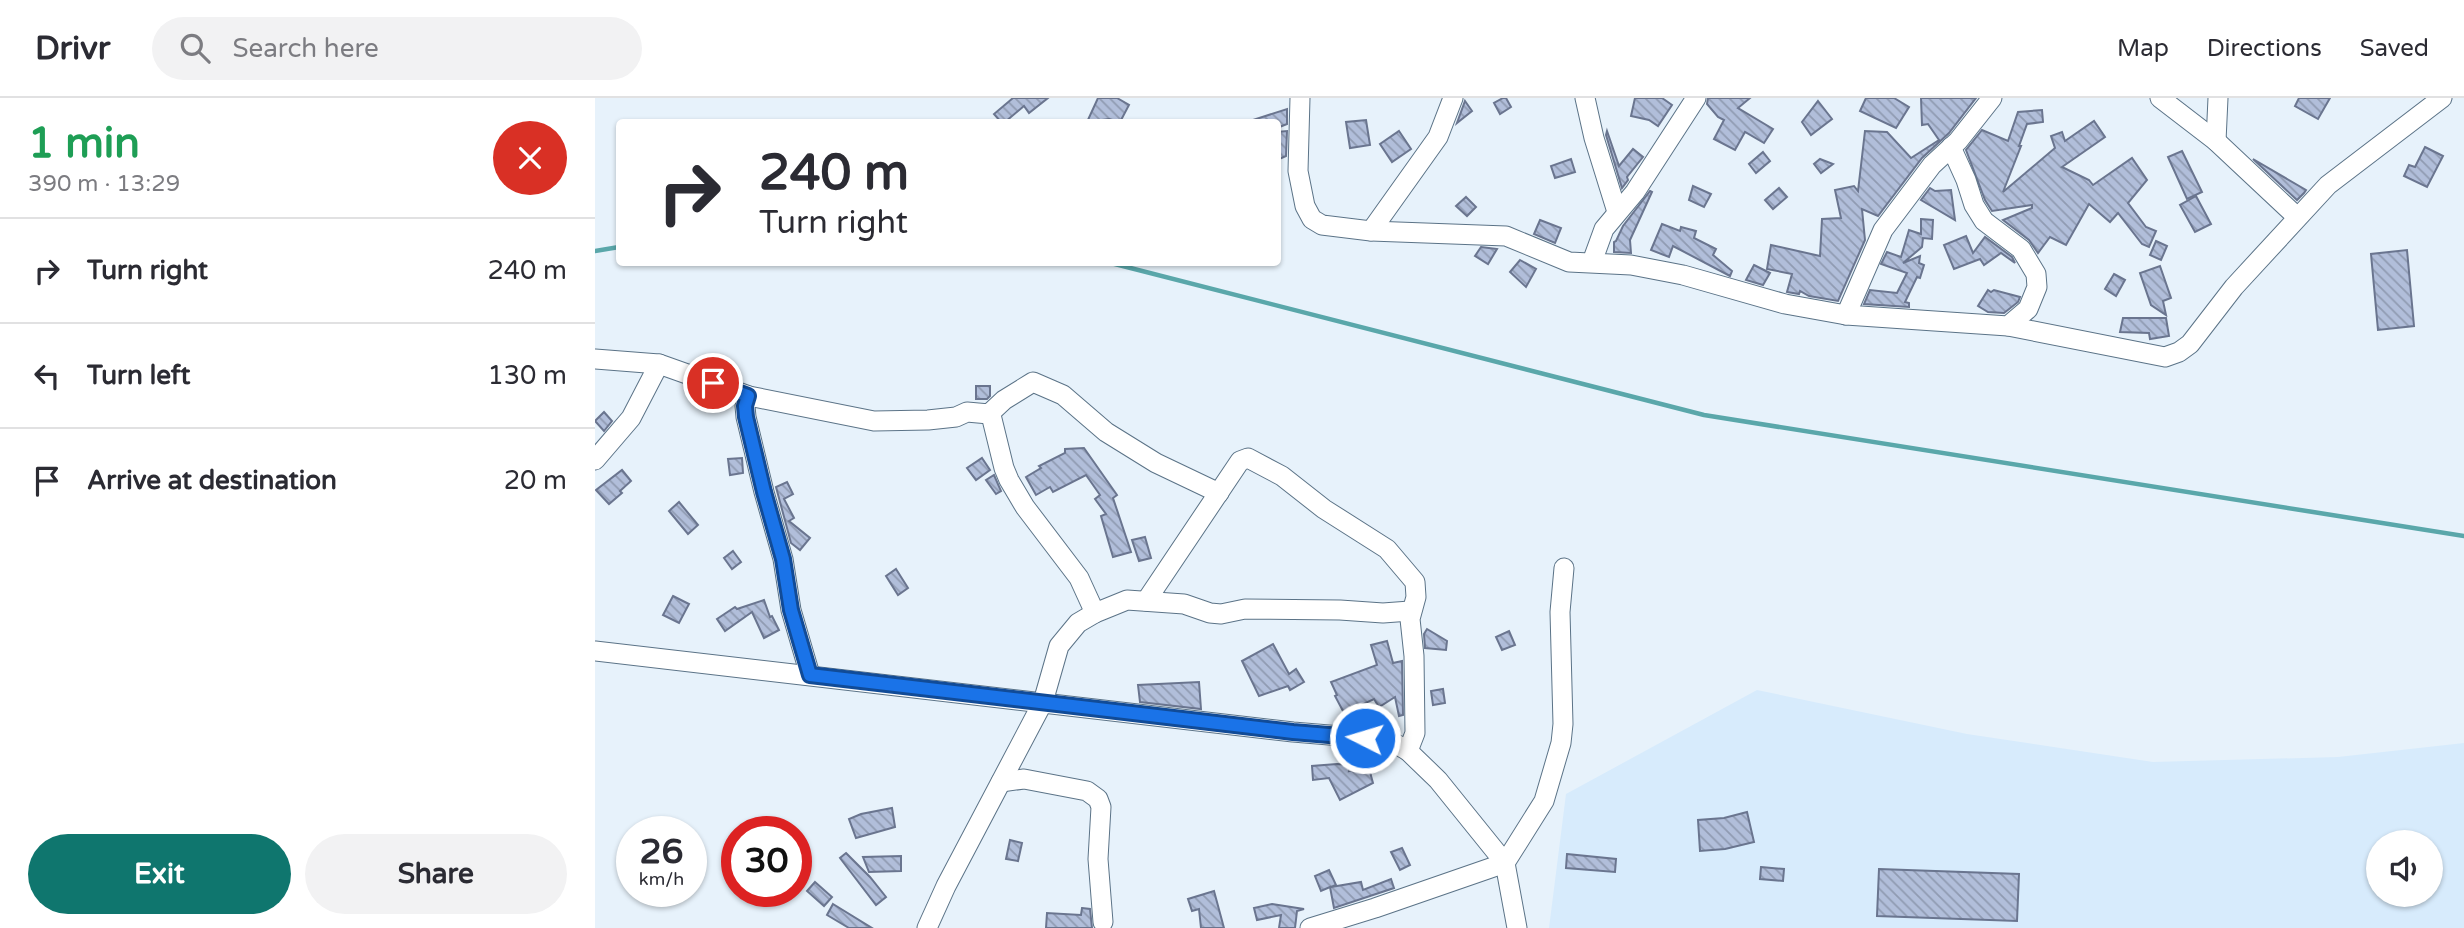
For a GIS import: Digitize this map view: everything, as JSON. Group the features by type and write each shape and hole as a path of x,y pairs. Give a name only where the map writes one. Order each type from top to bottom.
{"street":[{"path":"1300,98 1298,171 1305,206 1312,219 1322,225 1371,231 1506,236 1569,262 1631,265 1683,275 1786,304 1846,315 2008,326 2165,357 2190,344 2227,296 2328,185 2442,98"},
{"path":"1371,231 1438,137 1453,98"},
{"path":"1585,98 1594,138 1617,212"},
{"path":"1592,262 1604,229 1635,192 1696,98"},
{"path":"1846,315 1883,230 1924,175 1992,98"},
{"path":"2160,98 2216,141 2297,217"},
{"path":"2216,141 2217,98"},
{"path":"1951,147 1974,205 1984,221 2021,250 2036,274 2037,287 2028,309 2008,326"},
{"path":"595,359 659,364 748,396 874,421 928,420 956,417 967,412 989,414 1004,400 1033,382 1063,395 1106,432 1156,463 1219,493"},
{"path":"595,460 631,418 659,364"},
{"path":"748,396 746,417 783,559 791,610 810,675"},
{"path":"989,414 1003,468 1009,480 1079,578 1095,613"},
{"path":"1146,601 1244,458 1282,476 1324,509 1387,549 1415,582 1416,597 1410,611 1415,733 1408,751"},
{"path":"1310,928 1505,863 1544,801 1560,743 1563,724 1560,612 1564,568"},
{"path":"927,928 946,886 1043,702 1059,646 1068,633 1095,613 1127,600 1184,604 1221,614 1245,609 1383,613 1410,611"},
{"path":"595,651 1293,732 1389,740 1408,751 1437,780 1505,863 1517,927"},
{"path":"1001,782 1024,779 1087,791 1098,799 1101,807 1098,859 1103,922"}],"shaded area":[{"path":"1757,690 1967,734 2153,762 2338,757 2464,743 2464,928 1549,928 1566,794"}],"building":[{"path":"1013,98 1048,98 1029,113 1024,106 1009,119 998,119 994,114"},
{"path":"1098,98 1117,98 1129,105 1122,119 1088,119"},
{"path":"1506,98 1511,107 1500,114 1494,103"},
{"path":"1635,98 1662,98 1672,105 1658,126 1649,120 1631,116"},
{"path":"1708,98 1750,98 1738,108 1773,129 1764,143 1745,132 1735,150 1714,139 1724,120 1707,104"},
{"path":"1866,98 1894,98 1909,107 1896,128 1860,111"},
{"path":"1921,98 1976,98 1949,133 1922,158 1878,216 1862,209 1865,240 1838,301 1809,296 1800,291 1799,294 1787,292 1792,274 1767,269 1771,245 1820,256 1822,219 1841,218 1835,190 1854,186 1858,191 1865,131 1887,132 1911,158 1939,140 1928,124 1922,125"},
{"path":"2299,98 2330,98 2318,119 2295,106"},
{"path":"1465,101 1472,111 1457,123"},
{"path":"1818,101 1832,119 1811,135 1802,122"},
{"path":"1287,109 1287,124 1281,126 1281,119 1256,119"},
{"path":"2042,110 2043,122 2027,124 2003,192 2055,148 2051,136 2062,132 2065,141 2094,121 2105,137 2062,167 2089,180 2093,185 2132,158 2147,180 2128,203 2146,227 2156,231 2149,247 2142,244 2118,213 2110,222 2089,204 2066,245 2050,237 2038,253 2029,240 2003,220 2032,208 2032,205 1992,211 1985,200 1966,150 1982,130 2008,141 2018,112"},
{"path":"1366,120 1370,145 1350,148 1346,122"},
{"path":"1287,131 1286,156 1281,158 1281,132"},
{"path":"1399,131 1411,149 1392,162 1380,144"},
{"path":"1607,131 1619,166 1633,149 1643,157 1622,188 1606,135"},
{"path":"2425,147 2443,156 2427,187 2404,176 2409,165 2415,167"},
{"path":"2182,151 2202,192 2187,199 2168,157"},
{"path":"1763,152 1770,161 1756,173 1749,164"},
{"path":"1571,159 1575,172 1555,178 1551,166"},
{"path":"1820,159 1833,164 1821,173 1814,164"},
{"path":"2253,159 2306,190 2297,200"},
{"path":"1693,186 1711,194 1704,207 1689,200"},
{"path":"1779,188 1787,197 1773,209 1765,200"},
{"path":"1930,188 1935,191 1951,190 1955,220 1921,200"},
{"path":"1650,191 1652,192 1630,240 1631,253 1614,252 1614,242 1623,226"},
{"path":"2196,196 2211,224 2195,232 2180,205"},
{"path":"1466,197 1476,207 1467,216 1456,206"},
{"path":"1921,219 1933,220 1932,239 1923,238 1922,247 1903,263 1920,256 1919,263 1924,265 1920,278 1917,277 1905,302 1909,303 1909,307 1864,304 1870,290 1897,293 1907,273 1881,264 1887,252 1901,257 1909,230 1921,234"},
{"path":"1540,220 1561,228 1555,243 1534,234"},
{"path":"1662,224 1680,231 1681,227 1696,231 1694,238 1716,249 1713,255 1732,271 1730,276 1673,246 1669,257 1651,250"},
{"path":"1966,236 1973,253 1985,237 2012,257 2015,263 2001,253 1984,265 1980,259 1954,269 1944,245"},
{"path":"2156,241 2167,246 2161,260 2150,255"},
{"path":"1481,247 1497,249 1488,264 1475,256"},
{"path":"2407,250 2414,326 2378,330 2371,254"},
{"path":"1520,260 1536,269 1526,287 1510,272"},
{"path":"1754,265 1770,273 1763,285 1746,280"},
{"path":"2160,266 2171,298 2163,301 2166,315 2151,305 2140,273"},
{"path":"2114,274 2125,280 2116,296 2105,289"},
{"path":"1988,290 2020,297 2018,302 2004,313 1988,312 1978,306"},
{"path":"2123,318 2166,318 2169,336 2150,339 2149,333 2120,332"},
{"path":"976,386 990,386 990,396 987,399 976,399"},
{"path":"604,412 612,421 604,431 595,421"},
{"path":"1084,448 1117,495 1113,498 1131,552 1113,557 1101,516 1106,514 1095,499 1100,495 1086,475 1053,492 1050,487 1036,495 1026,477 1041,468 1039,466 1065,453 1065,449"},
{"path":"742,458 743,473 730,475 728,459"},
{"path":"982,458 990,470 976,480 967,468"},
{"path":"622,470 631,481 609,504 596,490"},
{"path":"994,475 1001,491 996,494 986,480"},
{"path":"787,482 793,494 784,499 794,518 789,521 810,538 800,550 791,543 776,487"},
{"path":"679,502 698,525 688,534 669,511"},
{"path":"1145,537 1151,558 1139,561 1132,540"},
{"path":"733,551 741,562 732,569 724,558"},
{"path":"896,569 908,588 898,595 886,576"},
{"path":"673,596 689,604 679,623 663,615"},
{"path":"764,600 770,617 772,616 779,630 764,638 752,612 725,631 717,619 735,607 737,609"},
{"path":"1427,629 1447,641 1446,650 1425,648 1424,634"},
{"path":"1509,631 1515,645 1502,650 1496,637"},
{"path":"1387,641 1393,663 1402,661 1403,715 1399,716 1395,697 1379,707 1374,699 1344,713 1331,682 1377,665 1371,645"},
{"path":"1273,644 1289,674 1296,669 1304,682 1290,690 1288,686 1259,696 1242,661"},
{"path":"1199,682 1201,709 1140,702 1138,685"},
{"path":"1443,689 1445,703 1433,705 1431,691"},
{"path":"1350,765 1349,771 1368,765 1373,783 1340,800 1329,778 1313,780 1312,766"},
{"path":"892,808 895,827 856,838 849,819"},
{"path":"1747,812 1754,842 1725,849 1700,851 1698,820 1724,818"},
{"path":"1010,840 1022,843 1018,861 1006,859"},
{"path":"1402,848 1410,865 1400,870 1391,852"},
{"path":"846,853 886,897 876,905 840,858"},
{"path":"1567,854 1616,859 1615,872 1566,868"},
{"path":"901,856 901,871 869,872 863,857"},
{"path":"1761,867 1784,869 1783,881 1760,879"},
{"path":"1879,869 2019,874 2017,921 1877,916"},
{"path":"1329,870 1336,885 1331,887 1361,882 1363,890 1391,879 1394,888 1334,908 1330,887 1321,891 1315,876"},
{"path":"815,882 832,897 824,906 812,895 812,885"},
{"path":"1214,891 1224,928 1201,928 1199,909 1192,911 1188,899"},
{"path":"833,904 872,928 849,928 827,915"},
{"path":"1272,904 1304,909 1297,911 1295,928 1279,928 1281,915 1257,920 1254,908"},
{"path":"1082,908 1090,909 1092,928 1046,928 1047,913 1081,915"}],"waterway":[{"path":"595,251 616,248"},
{"path":"1123,266 1704,415 2464,536"}],"route":[{"path":"713,383 748,396 746,417 783,559 789,604 810,675 1293,732 1365,738"}]}
